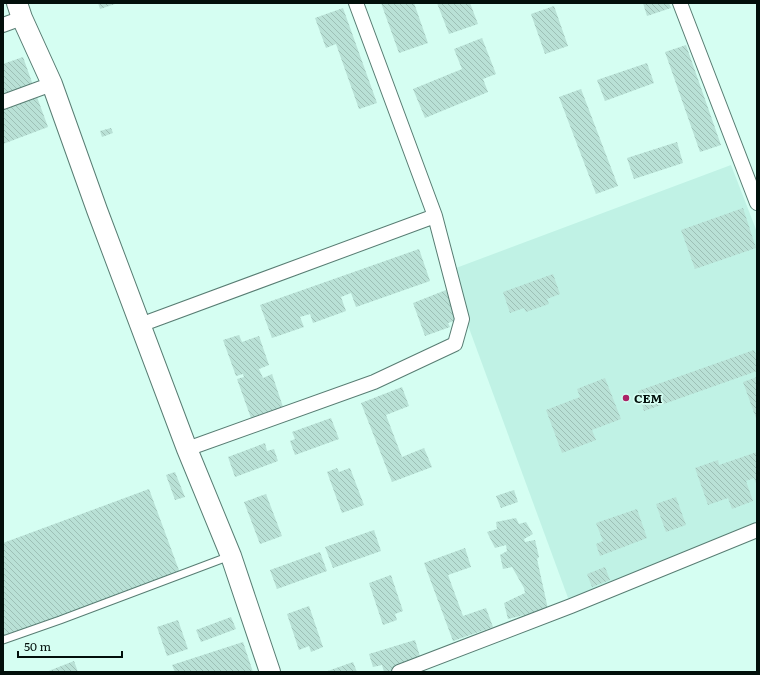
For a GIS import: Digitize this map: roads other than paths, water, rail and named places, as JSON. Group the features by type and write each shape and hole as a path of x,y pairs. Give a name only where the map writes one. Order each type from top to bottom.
{"main road":[{"path":"19,10 52,84 97,210 187,449 231,556 270,672"}],"street":[{"path":"187,449 374,382 455,344 462,318 435,216 356,3"},
{"path":"680,3 757,203"},
{"path":"3,25 19,10"},
{"path":"3,102 52,84"},
{"path":"140,325 435,216"},
{"path":"400,672 571,606 757,530"}],"lane":[{"path":"3,640 231,556"}],"place":[{"name":"CEM","path":"626,398"}]}
